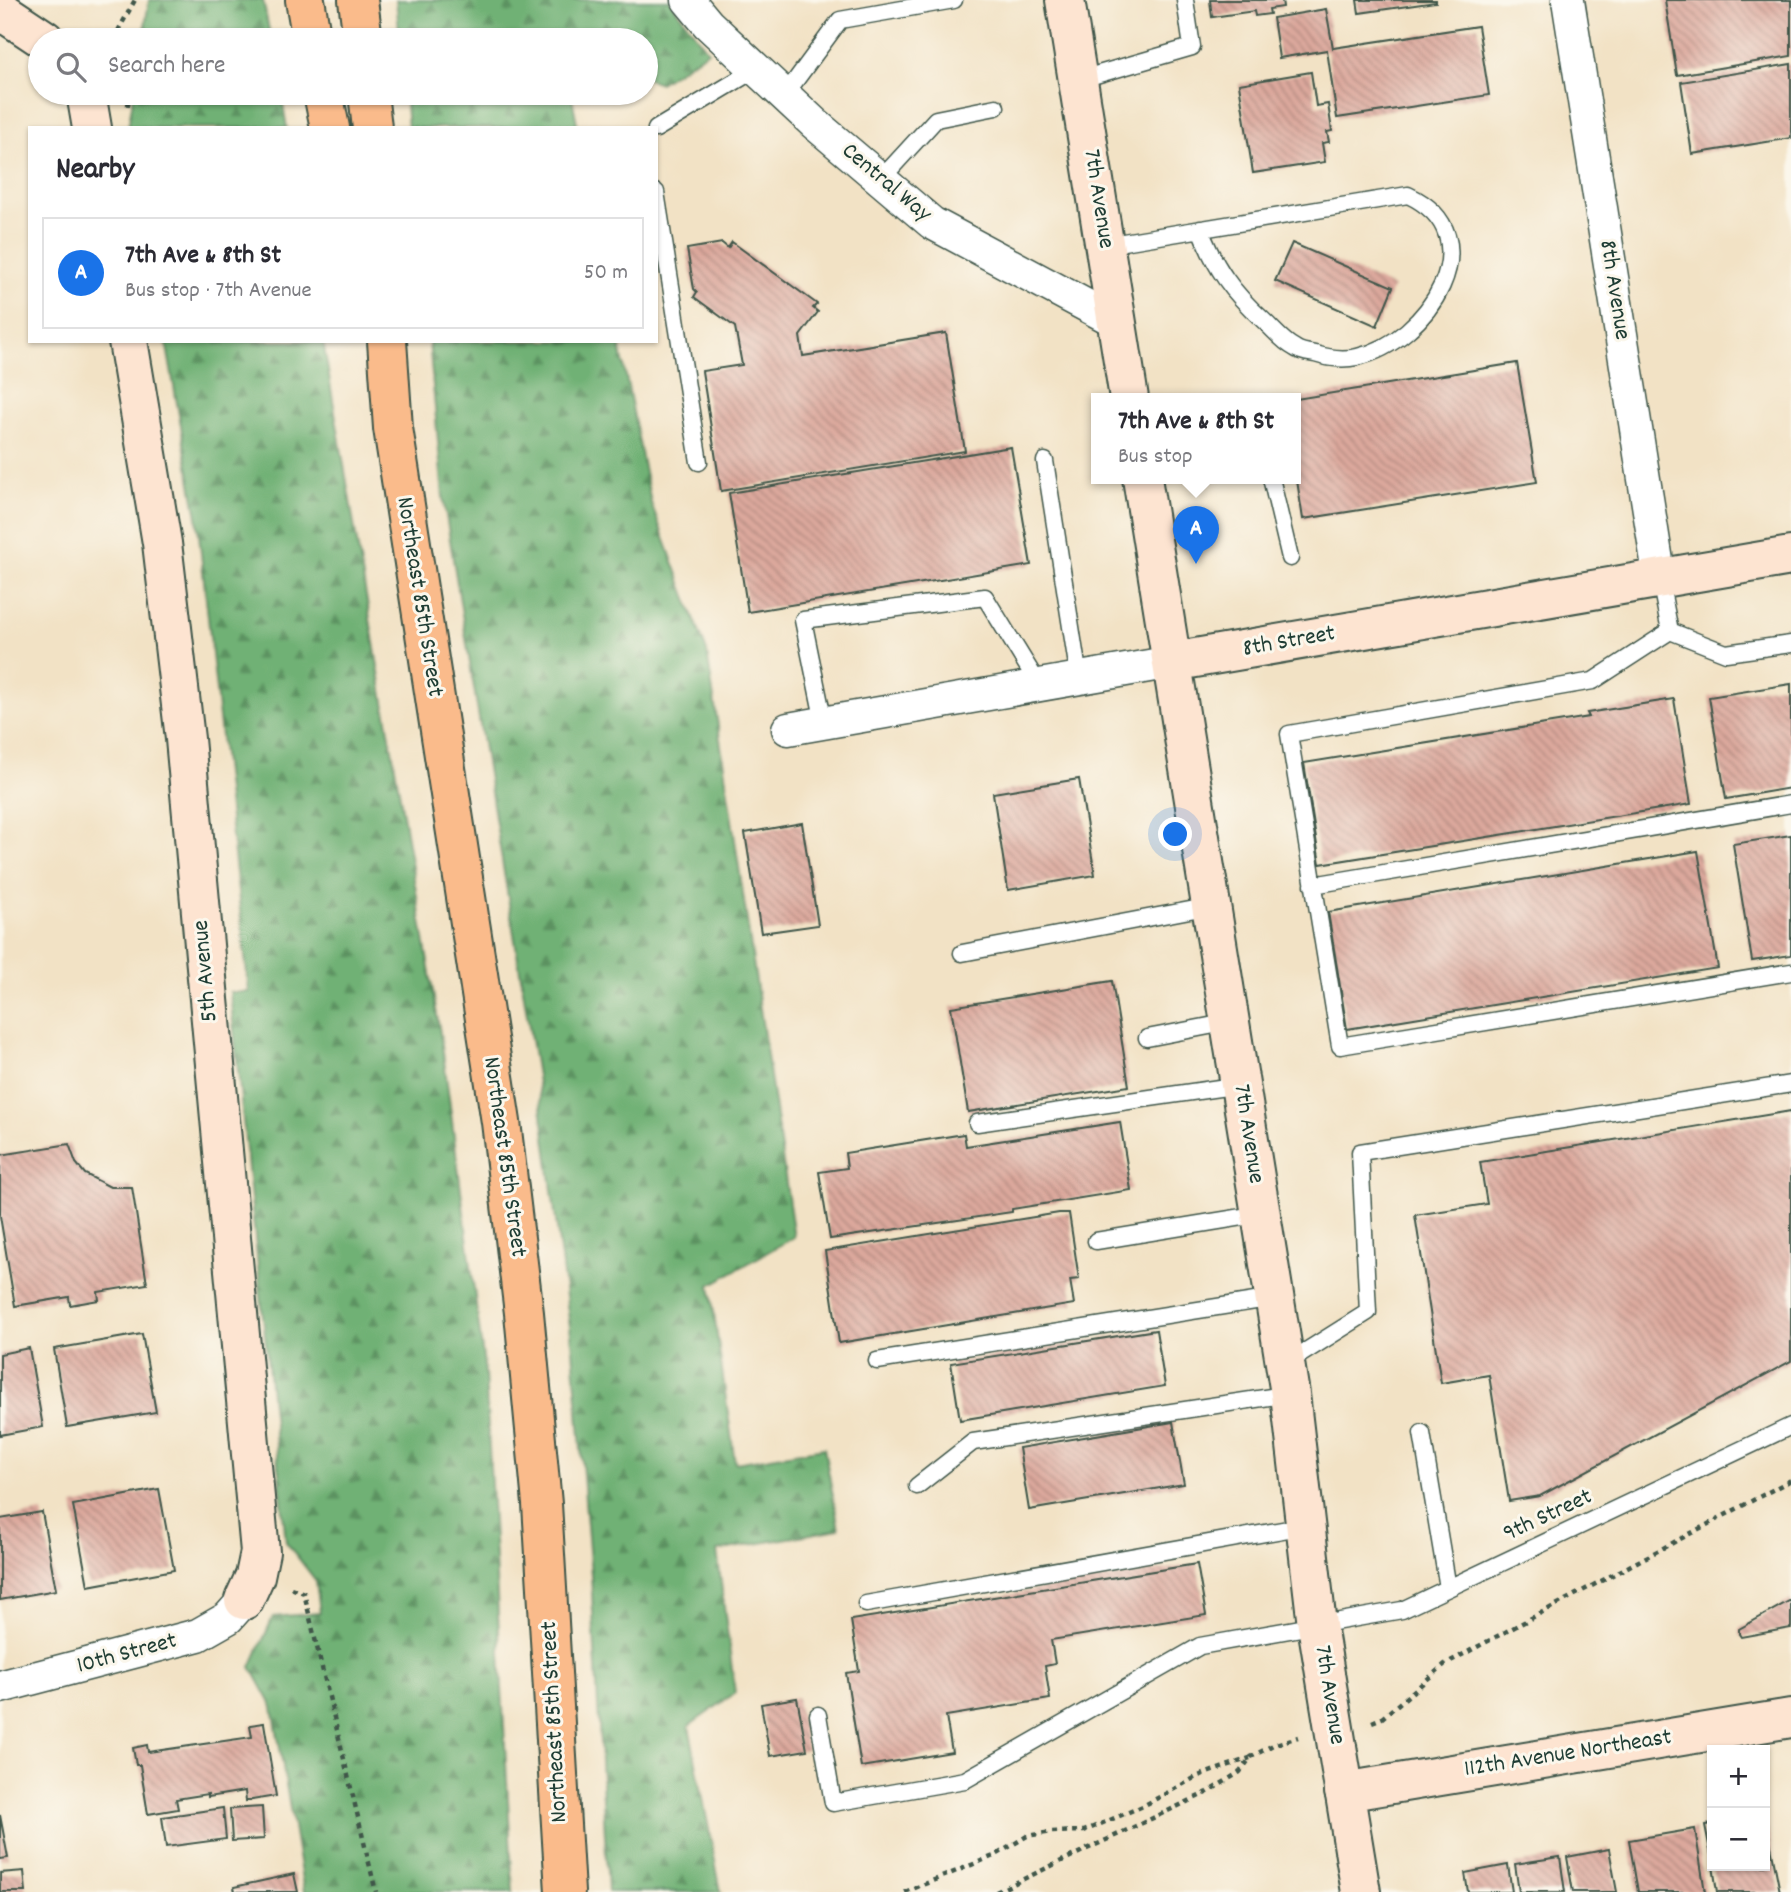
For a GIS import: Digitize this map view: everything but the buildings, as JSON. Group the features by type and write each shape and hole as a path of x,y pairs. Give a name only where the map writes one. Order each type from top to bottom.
{"main road":[{"path":"305,0 311,28"},
{"path":"358,0 362,28"},
{"path":"325,105 330,126"},
{"path":"369,105 372,126"},
{"name":"Northeast 85th Street","path":"367,343 393,428"},
{"name":"Northeast 85th Street","path":"387,343 393,428 501,1122 521,1286 542,1504 565,1892"}],"street":[{"name":"Central Way","path":"688,0 708,24 784,96 932,223 1117,322"},
{"name":"7th Avenue","path":"1065,0 1128,393"},
{"name":"8th Avenue","path":"1568,0 1660,580"},
{"path":"0,10 28,29"},
{"path":"88,105 92,126"},
{"name":"5th Avenue","path":"128,343 162,542 185,739 260,1552 255,1576 244,1600"},
{"name":"7th Avenue","path":"1143,484 1288,1379 1317,1625 1361,1892"},
{"name":"8th Street","path":"788,729 1791,556"},
{"name":"10th Street","path":"0,1687 198,1635 228,1618 244,1600"},
{"name":"112th Avenue Northeast","path":"1344,1792 1791,1718"}],"lane":[{"path":"784,96 840,20 954,0"},
{"path":"1078,79 1192,47 1185,0"},
{"path":"658,128 756,69"},
{"path":"881,179 936,119 996,107"},
{"path":"1105,245 1200,229 1408,195 1422,202 1437,216 1447,234 1450,257 1445,282 1416,323 1392,342 1358,357 1329,358 1296,349 1232,290 1211,258 1200,229"},
{"path":"658,205 699,463"},
{"path":"1045,461 1079,678"},
{"path":"1272,484 1290,558"},
{"path":"1660,580 1670,631"},
{"path":"824,723 803,620 985,597 1040,685"},
{"path":"1670,631 1726,653 1791,644"},
{"path":"1670,631 1593,681 1289,734 1340,1046 1791,972"},
{"path":"1313,884 1791,804"},
{"path":"962,953 1211,906"},
{"path":"1147,1038 1230,1022"},
{"path":"917,1486 973,1442 1288,1379 1368,1312 1360,1152 1791,1084"},
{"path":"977,1123 1240,1085"},
{"path":"1096,1241 1261,1214"},
{"path":"877,1361 1274,1298"},
{"name":"9th Street","path":"818,1715 833,1804 965,1780 1200,1646 1402,1610 1791,1426"},
{"path":"1422,1433 1448,1588"},
{"path":"866,1604 1305,1527"}],"path":[{"path":"120,28 135,0"},
{"path":"1382,1718 1445,1664 1791,1480"},
{"path":"285,1586 304,1592 376,1892"},
{"path":"905,1892 996,1855 1027,1836 1084,1831 1143,1805 1198,1776 1251,1758 1273,1745 1298,1737"},
{"path":"996,1892 1208,1792 1240,1772 1251,1758"}],"green space":[{"path":"149,0 263,0 269,28 145,28"},
{"path":"396,0 669,0 708,51 660,83 658,28 399,28"},
{"path":"132,105 283,105 287,126 128,126"},
{"path":"406,105 573,105 578,126 408,126"},
{"path":"166,343 323,343 442,1045 485,1373 513,1892 304,1892 273,1707 251,1667 273,1617 320,1613 316,1581 286,1542 230,992 249,992 197,517"},
{"path":"429,343 619,343 651,503 707,652 794,1237 710,1285 735,1463 824,1448 839,1529 717,1551 735,1693 689,1726 721,1892 608,1892 591,1575 573,1350 537,1076 443,497"}],"place":[{"name":"7th Ave & 8th St","path":"1196,564"}]}
